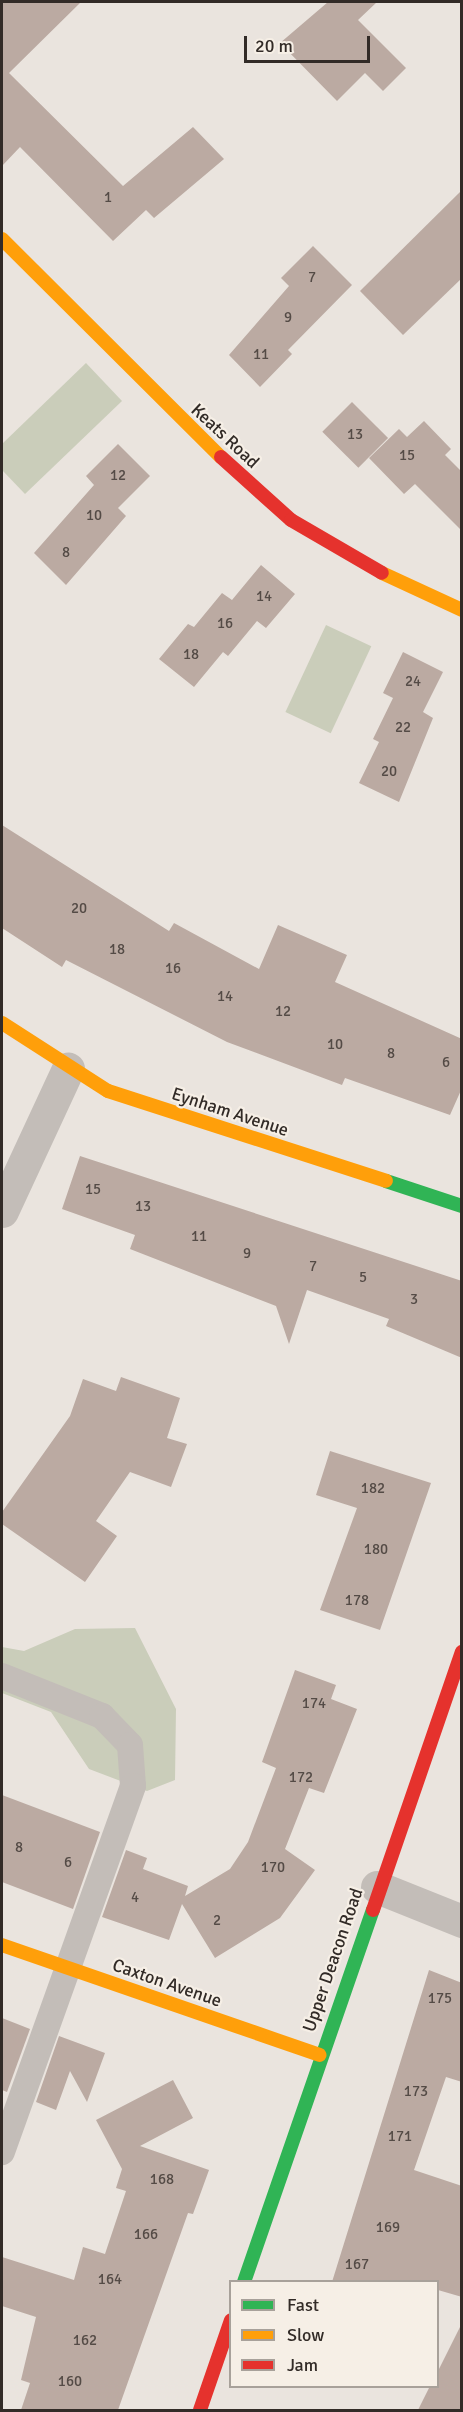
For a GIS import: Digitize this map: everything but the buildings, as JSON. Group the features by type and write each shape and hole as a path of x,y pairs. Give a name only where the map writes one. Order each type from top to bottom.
{"street":[{"name":"Keats Road","path":"2,239 186,426 291,520 362,564 462,610"},
{"name":"Eynham Avenue","path":"2,1023 68,1069 108,1091 462,1206"},
{"path":"2,1211 68,1069"},
{"name":"Upper Deacon Road","path":"245,2280 377,1887 462,1652"},
{"path":"377,1887 462,1921"},
{"name":"Caxton Avenue","path":"2,1945 320,2055"},
{"path":"200,2410 229,2326"}],"lane":[{"path":"2,1676 102,1716 130,1745 130,1794 2,2152"}],"green space":[{"path":"86,363 122,401 25,494 2,470 2,444"},
{"path":"326,625 371,646 331,733 285,712"},
{"path":"135,1628 176,1709 175,1780 147,1791 89,1769 51,1712 2,1693 2,1647 24,1651 75,1629"}],"traffic: fast":[{"path":"386,1181 462,1206"},
{"path":"245,2280 373,1910"}],"traffic: slow":[{"path":"2,239 221,457"},
{"path":"382,573 462,610"},
{"path":"2,1023 108,1091 386,1181"},
{"path":"2,1945 320,2055"}],"traffic: jam":[{"path":"221,457 291,520 382,573"},
{"path":"373,1910 462,1652"},
{"path":"200,2410 229,2326"}]}
